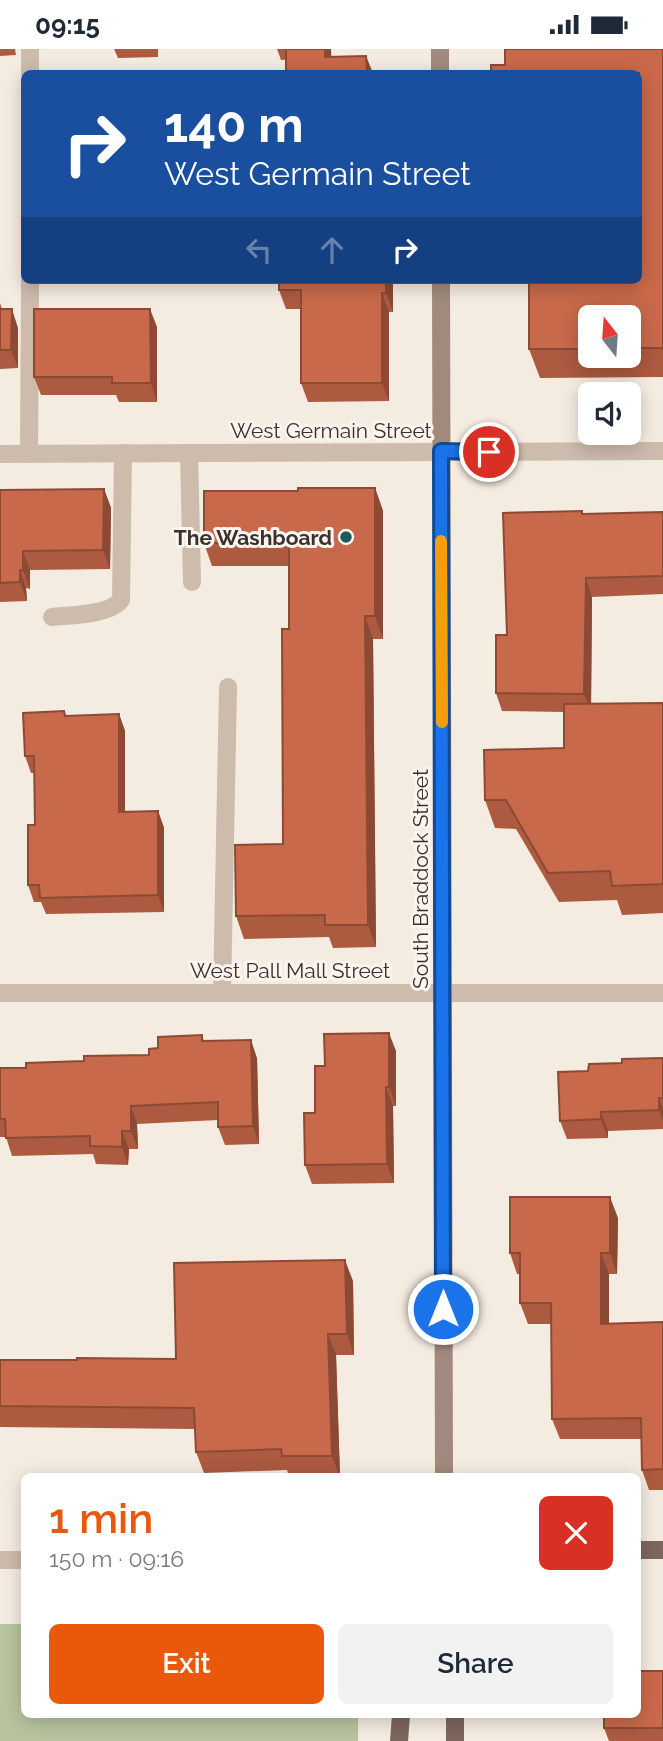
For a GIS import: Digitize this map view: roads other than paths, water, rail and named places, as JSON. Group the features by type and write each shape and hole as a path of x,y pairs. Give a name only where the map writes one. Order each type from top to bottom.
{"main road":[{"path":"440,49 440,70"},
{"name":"South Braddock Street","path":"441,284 444,1473"},
{"path":"641,1550 663,1550"},
{"path":"399,1741 401,1718"},
{"path":"455,1718 455,1741"}],"street":[{"path":"30,49 30,70"},
{"path":"29,454 30,284"},
{"name":"West Germain Street","path":"0,454 663,451"},
{"path":"52,617 106,609 117,605 121,600 123,453"},
{"path":"189,453 192,582"},
{"path":"222,993 228,687"},
{"name":"West Pall Mall Street","path":"0,993 663,993"},
{"path":"0,1560 21,1560"}],"place":[{"name":"The Washboard","path":"346,537"}]}
